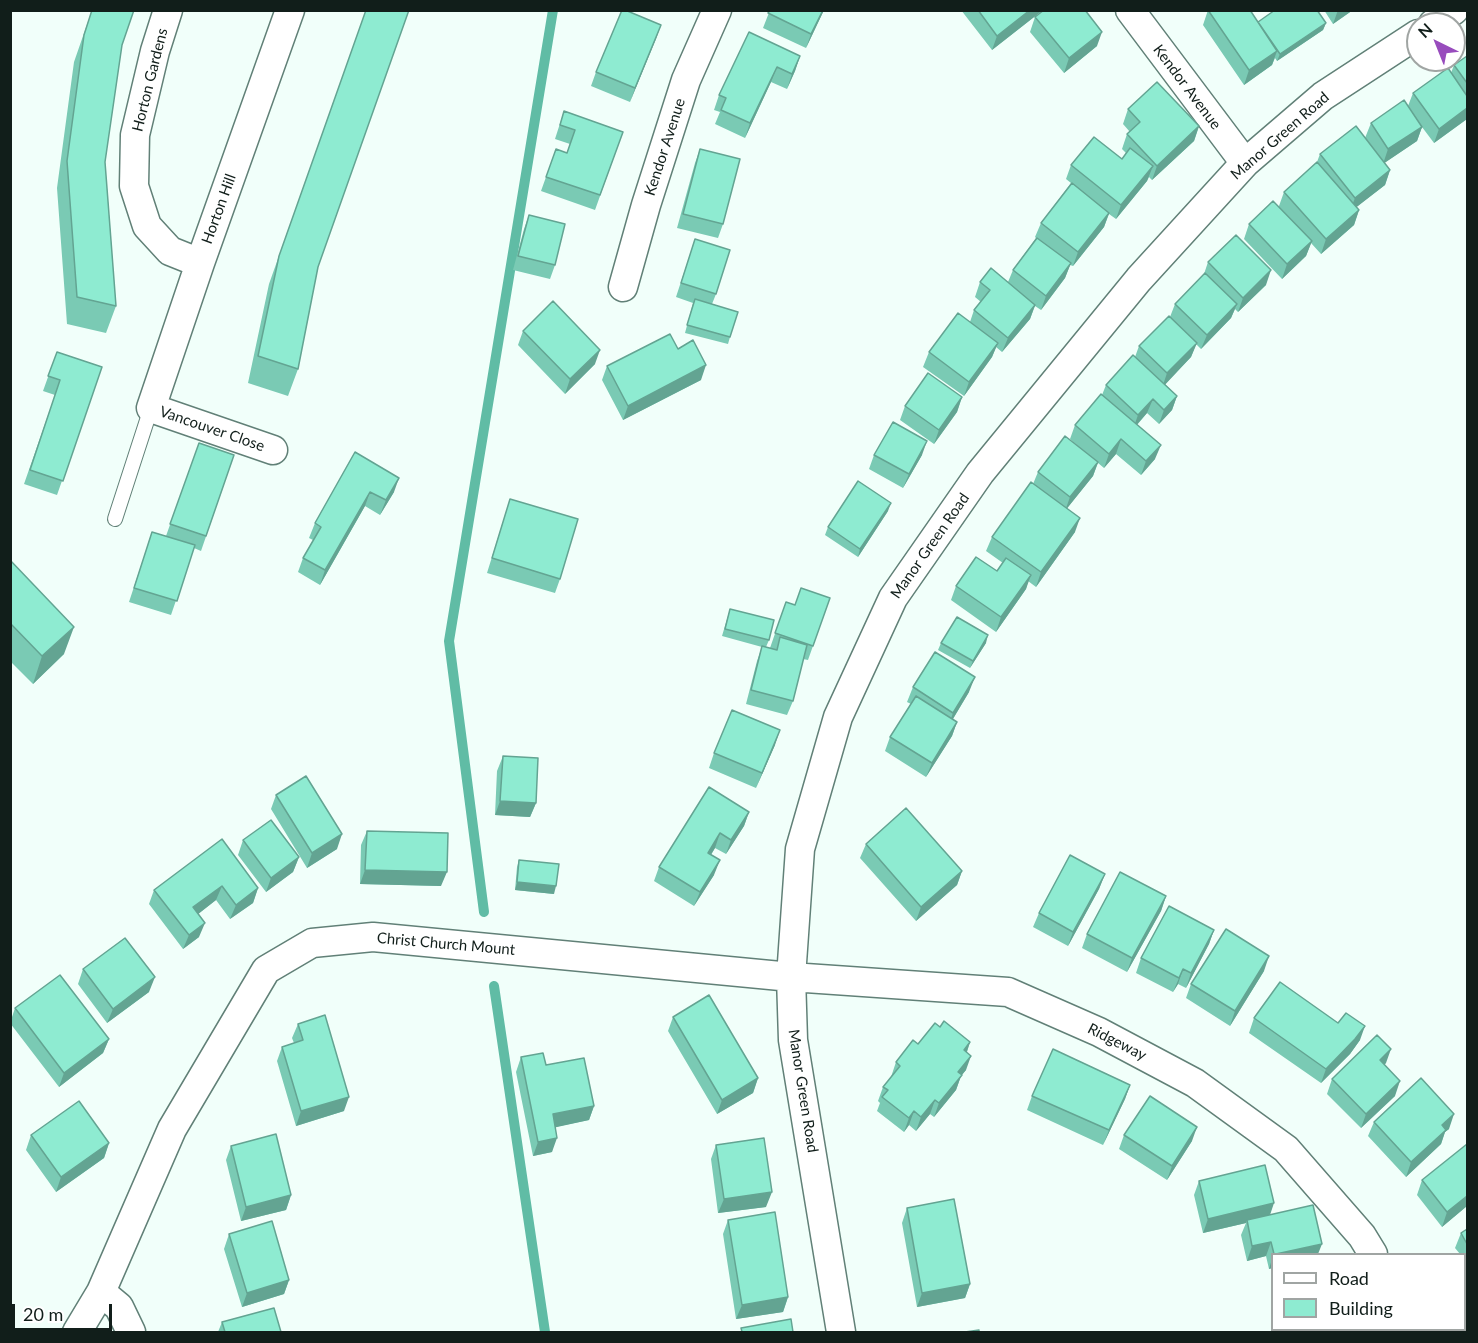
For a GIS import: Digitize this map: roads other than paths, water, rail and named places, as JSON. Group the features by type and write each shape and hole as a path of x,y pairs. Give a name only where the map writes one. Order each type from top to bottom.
{"street":[{"name":"Horton Gardens","path":"168,10 155,51 135,135 134,186 147,226 170,251 200,264"},
{"name":"Horton Hill","path":"151,408 290,10"},
{"name":"Kendor Avenue","path":"623,287 646,205 686,80 717,10"},
{"name":"Kendor Avenue","path":"1130,10 1245,163"},
{"name":"Manor Green Road","path":"841,1332 793,1041 791,977 800,849 838,717 893,598 980,473 1139,279 1245,163 1323,96 1406,42"},
{"name":"Vancouver Close","path":"151,408 273,450"},
{"name":"Christ Church Mount","path":"77,1332 101,1292 172,1129 266,970 312,943 373,937 791,977"},
{"name":"Ridgeway","path":"791,977 1008,992 1099,1032 1195,1083 1286,1149 1362,1236 1372,1253"},
{"path":"101,1292 119,1307 131,1332"}],"lane":[{"path":"116,519 151,408"}],"waterway":[{"path":"484,912 449,641 553,10"},
{"path":"494,986 545,1332"}]}
